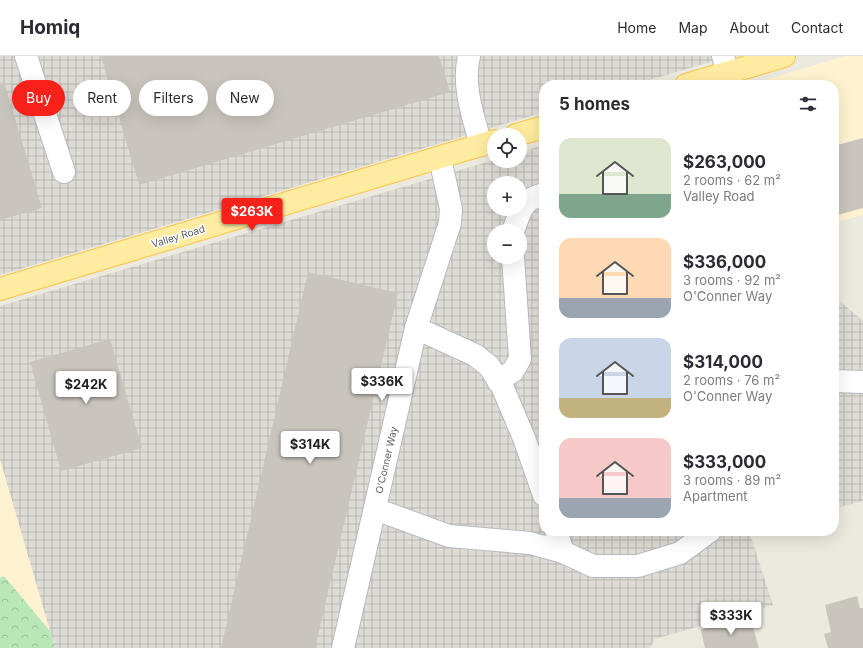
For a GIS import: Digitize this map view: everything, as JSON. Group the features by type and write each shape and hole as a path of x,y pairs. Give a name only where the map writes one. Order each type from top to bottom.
{"main road":[{"path":"698,80 726,64 784,56"},
{"path":"527,132 539,128"},
{"name":"Valley Road","path":"0,289 487,143"}],"street":[{"path":"26,56 64,172"},
{"path":"469,56 467,66 468,95 487,141"},
{"name":"O'Conner Way","path":"343,648 416,328 450,222 451,209 440,158"},
{"path":"516,224 523,205 534,197 539,196"},
{"path":"498,381 513,371 520,359 513,264"},
{"path":"416,328 475,355 488,366 502,386 524,438 539,482"},
{"path":"839,381 863,382"},
{"path":"375,509 449,536 530,543 563,552 593,566 638,566 680,553 703,536"},
{"path":"558,536 563,552"}],"shaded area":[{"path":"0,56 730,56 650,80 539,80 539,113 0,275"},
{"path":"846,56 863,56 863,215 839,222 839,80 765,80"},
{"path":"539,146 539,536 751,536 773,605 655,639 650,648 55,648 0,459 0,306 487,162 487,168 527,168 527,150"},
{"path":"839,300 863,321 863,501 839,508"},
{"path":"0,459 50,631 5,577 0,578"}],"green space":[{"path":"4,576 50,631 55,648 0,648 0,578"}],"building":[{"path":"101,56 439,56 450,92 139,185 119,116 131,116 131,80 108,80"},
{"path":"4,82 12,109 12,116 14,116 42,208 0,220 0,83"},
{"path":"863,138 863,208 839,215 839,145"},
{"path":"308,272 398,293 315,648 221,648"},
{"path":"110,339 142,448 61,471 30,362"},
{"path":"857,596 860,608 863,608 863,648 828,648 824,634 831,632 825,605"},
{"path":"750,617 759,648 705,648 701,630"}]}
